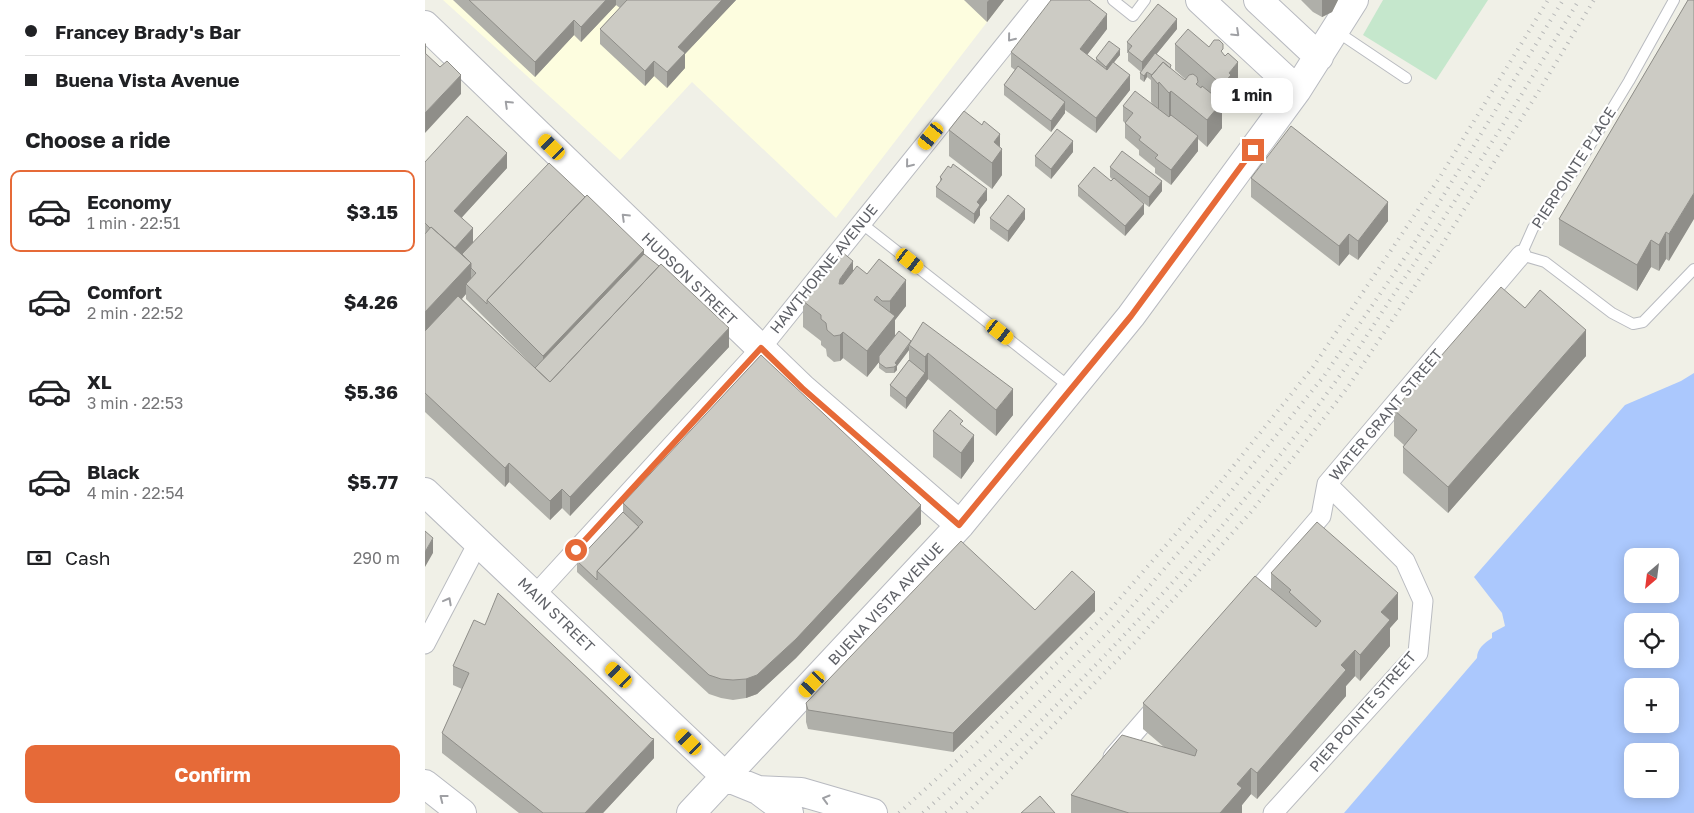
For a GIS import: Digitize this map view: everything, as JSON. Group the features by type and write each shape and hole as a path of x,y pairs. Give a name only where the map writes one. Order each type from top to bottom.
{"street":[{"name":"HAWTHORNE AVENUE","path":"535,595 761,348 1041,0"},
{"path":"1200,0 1297,90"},
{"path":"1259,0 1319,57"},
{"name":"BUENA VISTA AVENUE","path":"691,813 959,525 1131,316 1297,90 1354,0"},
{"name":"HUDSON STREET","path":"425,25 802,388 959,525"},
{"name":"WATER GRANT STREET","path":"1232,618 1321,516 1327,484 1521,255"},
{"name":"PIER POINTE STREET","path":"1273,813 1418,653 1423,601 1405,561 1327,484"},
{"name":"MAIN STREET","path":"425,492 479,541 726,777 758,790 789,813"},
{"path":"425,644 479,541"},
{"path":"1100,772 1169,692"},
{"path":"425,784 462,813"},
{"name":"MAIN STREET","path":"758,790 801,792 873,813"}],"lane":[{"path":"1113,0 1133,16 1145,0"},
{"name":"PIERPOINTE PLACE","path":"1521,255 1533,228 1581,160 1629,82 1674,0"},
{"path":"1336,30 1406,78"},
{"path":"861,223 1072,388"},
{"path":"1521,255 1545,262 1612,313 1633,324 1643,322 1694,269"}],"shaded area":[{"path":"443,0 1004,0 836,218 692,82 620,160"},
{"path":"1383,0 1488,0 1436,80 1363,35"}],"water":[{"path":"1694,373 1694,813 1344,813 1477,658 1481,646 1492,638 1492,633 1505,626 1502,613 1474,577 1625,405 1681,381"}],"building":[{"path":"469,0 606,0 581,27 574,20 535,62"},
{"path":"627,0 722,0 678,47 685,53 667,72 654,61 645,71 600,29"},
{"path":"1051,0 1089,0 1107,14 1080,49 1107,70 1113,62 1130,75 1096,118 1011,52"},
{"path":"1688,0 1694,0 1694,193 1669,234 1666,232 1659,245 1651,240 1637,265 1559,219"},
{"path":"1158,4 1177,19 1142,62 1128,51 1132,46 1127,42"},
{"path":"1188,29 1209,47 1214,40 1219,40 1223,44 1221,51 1225,56 1228,53 1238,62 1229,73 1231,75 1222,85 1175,44"},
{"path":"1109,41 1120,49 1106,67 1096,58"},
{"path":"425,53 440,67 447,61 461,75 425,113"},
{"path":"1155,53 1171,65 1170,68 1163,62 1152,75 1147,72 1144,76 1140,73"},
{"path":"1163,62 1185,80 1189,75 1193,74 1197,77 1198,82 1196,84 1201,88 1202,86 1222,102 1207,120 1171,91 1169,93 1151,76"},
{"path":"1018,66 1065,102 1051,121 1004,85"},
{"path":"1135,91 1198,136 1171,170 1155,158 1158,155 1139,140 1141,137 1125,123 1133,113 1123,106"},
{"path":"964,111 982,125 984,121 1000,134 994,142 1002,149 992,163 949,130"},
{"path":"467,116 507,153 454,211 473,228 455,248 425,223 425,162"},
{"path":"1291,126 1388,202 1358,241 1349,234 1339,246 1251,178"},
{"path":"1057,129 1073,141 1051,169 1035,156"},
{"path":"1122,151 1162,181 1149,197 1110,167"},
{"path":"549,163 585,197 487,300 487,304 466,284 476,273 471,268 471,263 462,254"},
{"path":"953,164 987,189 977,202 980,205 974,214 936,187 948,166 951,168"},
{"path":"1094,167 1111,181 1114,178 1144,204 1125,226 1078,186"},
{"path":"587,195 644,250 543,356 487,300"},
{"path":"1008,195 1025,209 1008,231 990,218"},
{"path":"431,227 471,263 425,312 425,234"},
{"path":"842,252 853,261 840,279 839,284 843,284 857,266 867,274 879,259 906,280 890,301 882,301 877,296 874,300 895,316 867,351 843,332 840,335 834,336 827,330 826,323 821,319 821,315 803,301"},
{"path":"644,254 659,266 550,382 535,368"},
{"path":"661,264 729,328 570,497 562,489 550,501 509,463 505,468 425,393 425,331 458,296 550,382"},
{"path":"1501,287 1525,308 1540,290 1586,330 1448,487 1403,447 1417,430 1394,410"},
{"path":"923,322 1013,389 996,410 928,353 925,357 909,345"},
{"path":"899,331 911,341 895,363 897,365 886,368 879,363 879,356"},
{"path":"761,355 921,505 796,639 757,675 746,679 721,679 709,675 597,571 643,522 623,503"},
{"path":"909,360 925,373 906,398 890,385"},
{"path":"950,410 963,421 960,424 974,435 961,453 933,431"},
{"path":"623,512 639,527 597,571 597,580 577,561"},
{"path":"1317,522 1398,593 1381,612 1390,620 1360,655 1355,650 1341,665 1346,670 1257,773 1251,768 1237,784 1242,788 1220,813 1129,813 1071,795 1122,735 1195,756 1197,750 1143,703 1255,576 1316,627 1321,621 1289,592 1291,590 1271,573"},
{"path":"425,531 433,538 425,552"},
{"path":"961,541 1035,610 1072,571 1095,592 953,733 808,710 806,703"},
{"path":"498,593 654,739 585,813 543,813 442,733 469,673 453,666 474,620 485,625"},
{"path":"1040,796 1055,813 1021,813"}],"railway":[{"path":"899,813 976,743 1109,611 1219,484 1313,367 1438,180 1548,0"},
{"path":"923,813 998,744 1120,620 1229,494 1324,376 1410,250 1563,0"},
{"path":"946,813 1050,711 1151,606 1200,552 1292,439 1344,370 1420,255 1579,0"},
{"path":"967,813 1138,639 1251,512 1348,387 1438,251 1594,0"}],"route":[{"path":"576,550 761,348 802,388 959,525 1131,316 1253,150"}]}
